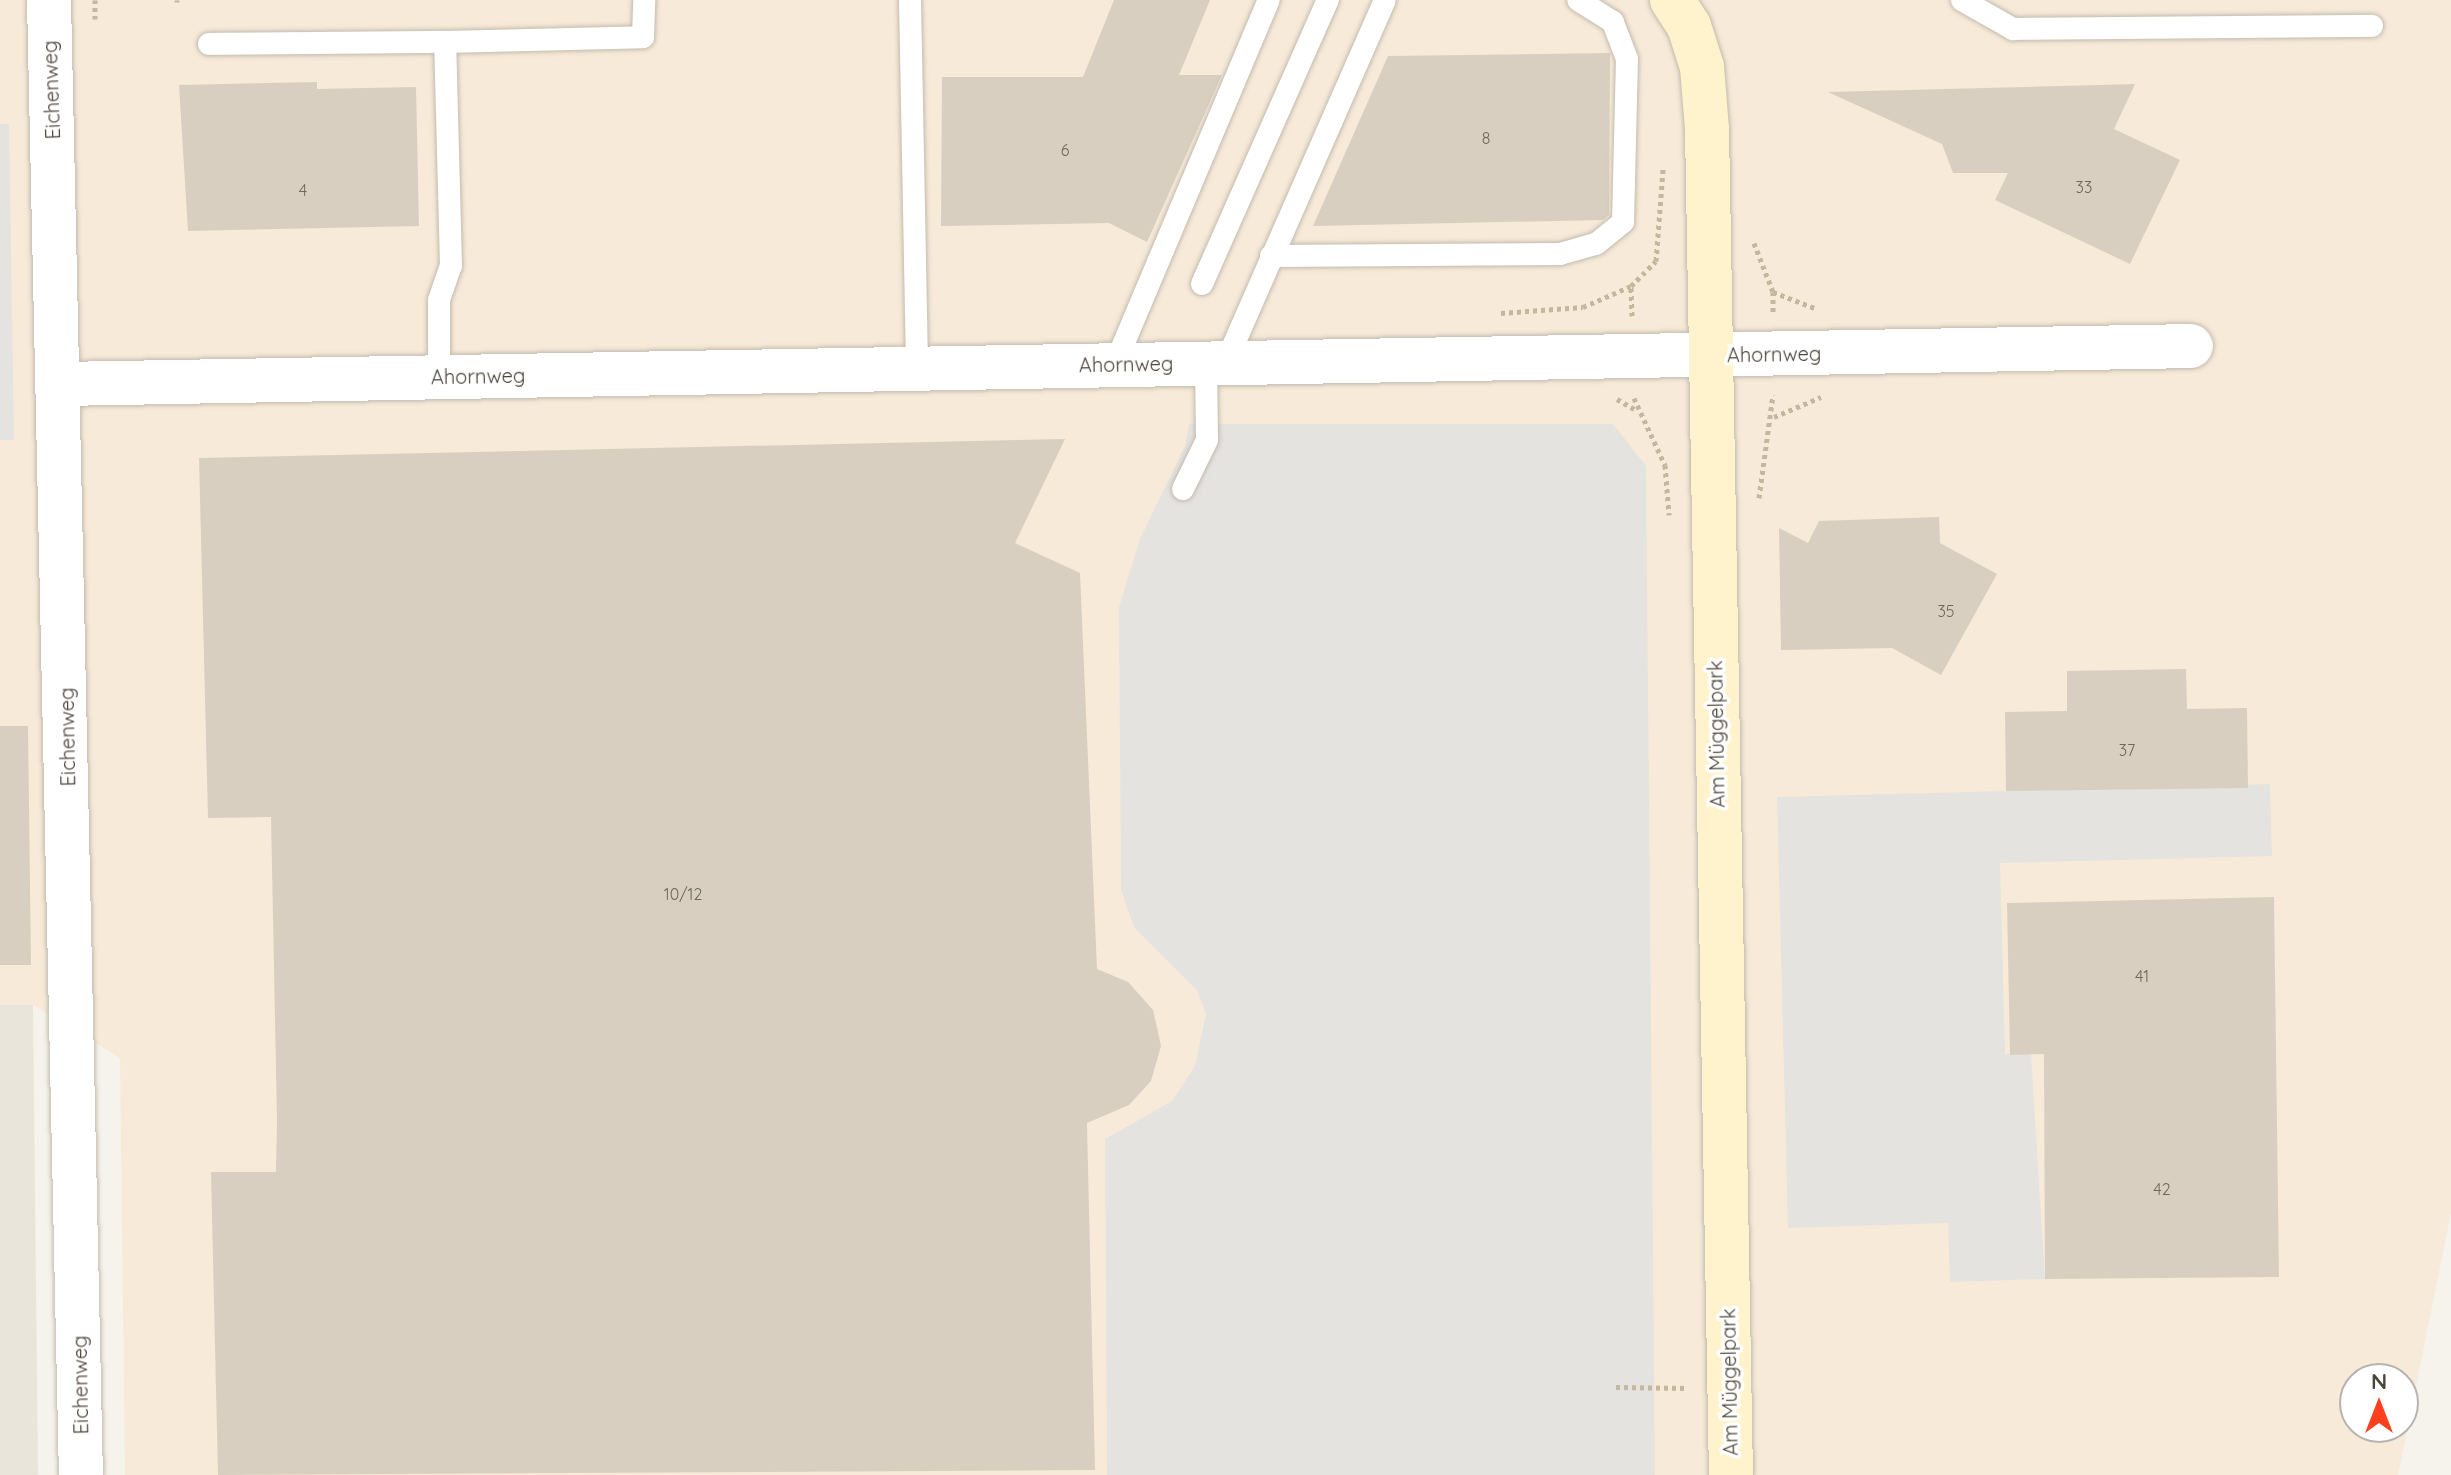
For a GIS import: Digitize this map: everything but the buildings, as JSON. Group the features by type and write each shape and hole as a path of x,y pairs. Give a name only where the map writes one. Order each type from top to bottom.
{"main road":[{"name":"Am Müggelpark","path":"1672,0 1689,26 1702,67 1711,355 1731,1475"}],"street":[{"name":"Eichenweg","path":"49,0 60,384 81,1475"},
{"name":"Ahornweg","path":"60,384 2191,346"}],"lane":[{"path":"209,44 643,37 644,0"},
{"path":"910,0 917,368"},
{"path":"1115,364 1269,0"},
{"path":"1202,284 1328,0"},
{"path":"1183,489 1207,440 1216,362 1271,256 1385,0"},
{"path":"1271,256 1560,254 1596,244 1623,222 1627,59 1613,22 1578,0"},
{"path":"1962,0 2013,29 2372,26"},
{"path":"439,377 439,300 451,266 445,42"}],"path":[{"path":"1633,356 1634,409 1653,429 1665,465 1669,532"},
{"path":"1685,1372 1686,1402"},
{"path":"1616,1387 1686,1388"}],"shaded area":[{"path":"0,0 2451,0 2451,1213 2419,1371 2419,1363 2339,1363 2339,1443 2404,1443 2398,1475 125,1475 120,1058 33,1005 0,1005"},
{"path":"0,124 9,124 14,440 0,440"},
{"path":"1189,424 1613,424 1646,466 1655,1475 1107,1475 1105,1139 1172,1101 1195,1066 1206,1014 1197,990 1134,927 1121,890 1119,607 1140,539 1185,446"},
{"path":"2270,784 2272,856 2000,863 2005,1054 2031,1054 2045,1279 1950,1282 1948,1223 1788,1228 1777,797"},
{"path":"0,1005 33,1005 38,1475 0,1475"}]}
